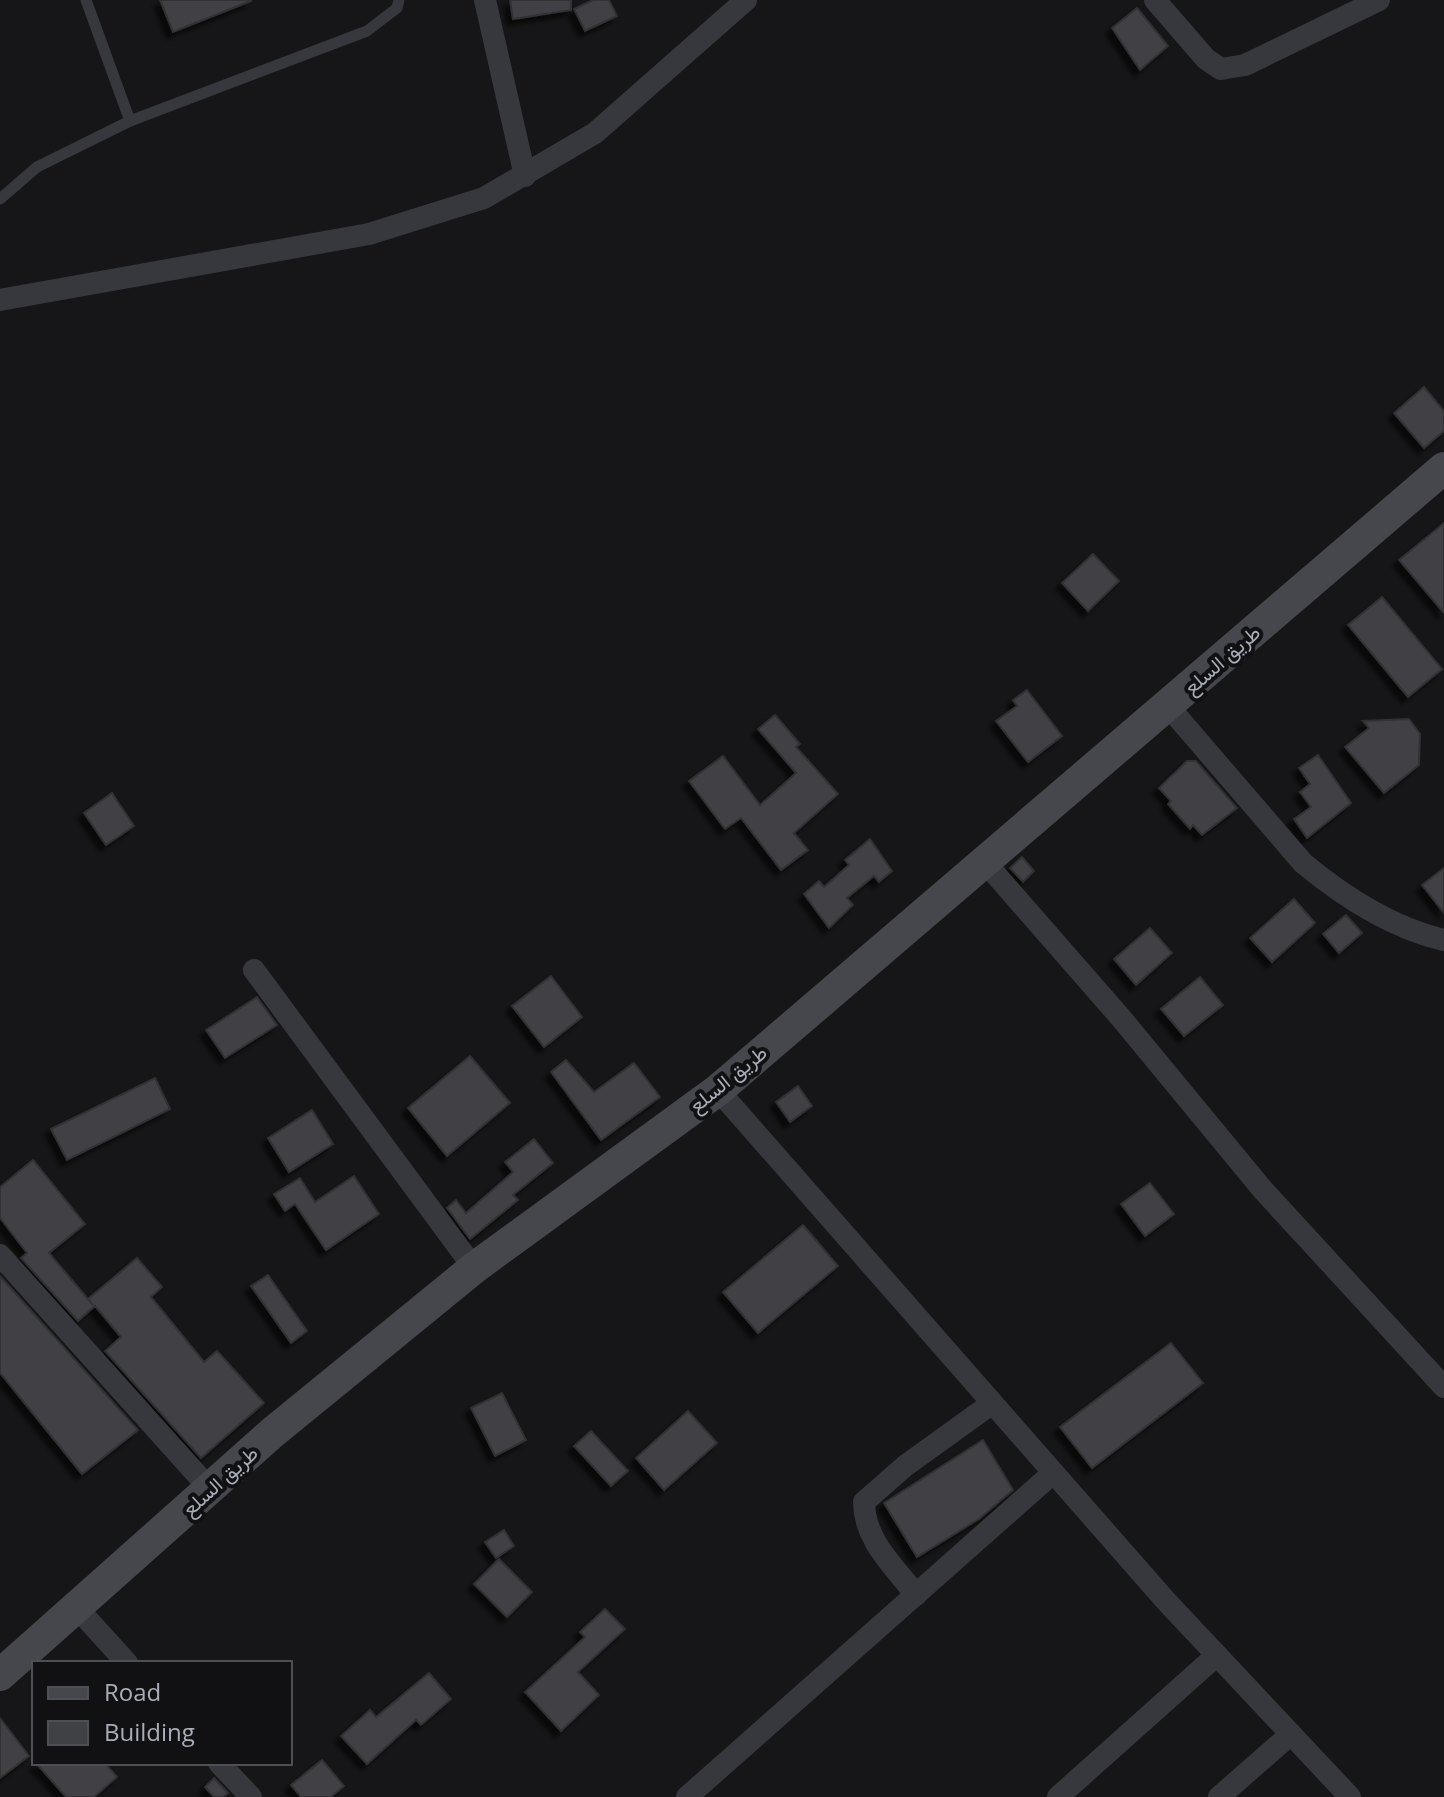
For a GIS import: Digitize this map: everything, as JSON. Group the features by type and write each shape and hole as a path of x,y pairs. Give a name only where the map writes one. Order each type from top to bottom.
{"street":[{"path":"485,0 525,176"},
{"path":"0,300 369,234 470,203 525,176 595,133 746,0"},
{"path":"1155,0 1206,59 1221,69 1245,65 1379,0"},
{"name":"طريق السلع","path":"0,1675 78,1609 272,1433 474,1268 718,1090 1444,468"},
{"path":"1168,706 1303,863 1328,884 1412,933 1444,940"},
{"path":"983,860 1121,1018 1263,1190 1444,1387"},
{"path":"254,970 474,1268"},
{"path":"718,1090 991,1404 1217,1655 1350,1797"},
{"path":"0,1255 210,1489"},
{"path":"916,1595 872,1539 864,1502 905,1466 991,1404"},
{"path":"687,1797 1053,1473"},
{"path":"78,1609 125,1661"},
{"path":"1058,1797 1217,1655"},
{"path":"1219,1797 1291,1734"},
{"path":"221,1765 251,1797"}],"lane":[{"path":"86,0 130,121"},
{"path":"0,199 37,167 130,121 367,31 397,8 399,0"}],"building":[{"path":"160,0 251,0 251,1 173,32"},
{"path":"510,0 571,0 571,10 513,19"},
{"path":"593,0 609,0 617,16 585,31 574,9"},
{"path":"1137,8 1168,46 1140,70 1112,28"},
{"path":"1424,387 1444,411 1444,431 1424,448 1394,413"},
{"path":"1444,523 1444,613 1399,560"},
{"path":"1093,554 1119,581 1088,611 1062,583"},
{"path":"1382,597 1442,669 1408,697 1348,625"},
{"path":"1027,690 1062,736 1028,762 996,721 1017,706 1013,700"},
{"path":"775,715 800,744 796,747 838,794 794,833 808,850 781,870 741,818 725,829 689,781 723,756 760,805 796,773 758,729"},
{"path":"1409,719 1420,734 1419,765 1384,793 1345,747 1369,728 1363,721"},
{"path":"1318,755 1351,803 1307,838 1294,819 1311,807 1300,792 1310,784 1299,768"},
{"path":"1187,761 1196,761 1237,808 1202,835 1193,825 1190,829 1168,804 1171,801 1159,788"},
{"path":"112,793 134,826 106,845 84,813"},
{"path":"870,839 892,871 879,882 874,876 847,898 853,905 829,928 804,894 819,881 824,887 849,865 845,860"},
{"path":"1022,857 1034,871 1023,882 1010,868"},
{"path":"1444,868 1444,913 1422,885"},
{"path":"1294,899 1315,923 1272,962 1250,938"},
{"path":"1346,915 1362,933 1339,953 1323,934"},
{"path":"1150,928 1172,953 1136,985 1114,959"},
{"path":"551,976 582,1017 544,1047 512,1006"},
{"path":"1200,977 1223,1005 1184,1036 1161,1009"},
{"path":"257,997 277,1025 225,1058 206,1030"},
{"path":"470,1056 510,1103 447,1156 408,1108"},
{"path":"566,1060 594,1092 634,1063 660,1097 601,1140 551,1072"},
{"path":"155,1078 170,1109 67,1160 51,1129"},
{"path":"798,1086 812,1106 790,1122 776,1102"},
{"path":"312,1110 333,1144 289,1172 268,1138"},
{"path":"534,1139 553,1163 513,1195 518,1200 470,1239 447,1208 456,1200 466,1213 513,1172 505,1162"},
{"path":"33,1160 85,1224 49,1253 93,1305 88,1299 137,1258 162,1287 151,1297 204,1362 217,1351 264,1403 201,1458 105,1351 121,1337 95,1306 78,1321 21,1258 27,1253 0,1218 0,1187"},
{"path":"354,1176 379,1214 326,1250 295,1204 285,1211 274,1194 300,1178 315,1202"},
{"path":"1150,1183 1174,1214 1145,1236 1121,1204"},
{"path":"803,1225 838,1266 758,1333 723,1292"},
{"path":"268,1275 307,1331 291,1343 251,1286"},
{"path":"0,1276 138,1430 82,1474 0,1373"},
{"path":"1171,1343 1203,1383 1092,1468 1060,1427"},
{"path":"502,1393 526,1440 495,1456 471,1408"},
{"path":"688,1411 717,1443 664,1490 636,1458"},
{"path":"591,1431 628,1471 611,1486 574,1446"},
{"path":"983,1440 1013,1490 979,1519 917,1557 884,1503"},
{"path":"504,1530 514,1546 496,1558 485,1542"},
{"path":"499,1559 532,1592 507,1617 474,1584"},
{"path":"605,1609 625,1629 578,1672 599,1695 561,1731 525,1692 585,1637 580,1632"},
{"path":"429,1673 451,1699 421,1725 416,1720 367,1764 341,1736 370,1710 376,1717"},
{"path":"0,1718 29,1756 0,1778"},
{"path":"322,1760 344,1786 331,1797 301,1797 291,1785"},
{"path":"38,1765 107,1765 117,1777 94,1797 66,1797"},
{"path":"214,1778 228,1793 223,1797 214,1797 205,1787"}]}
